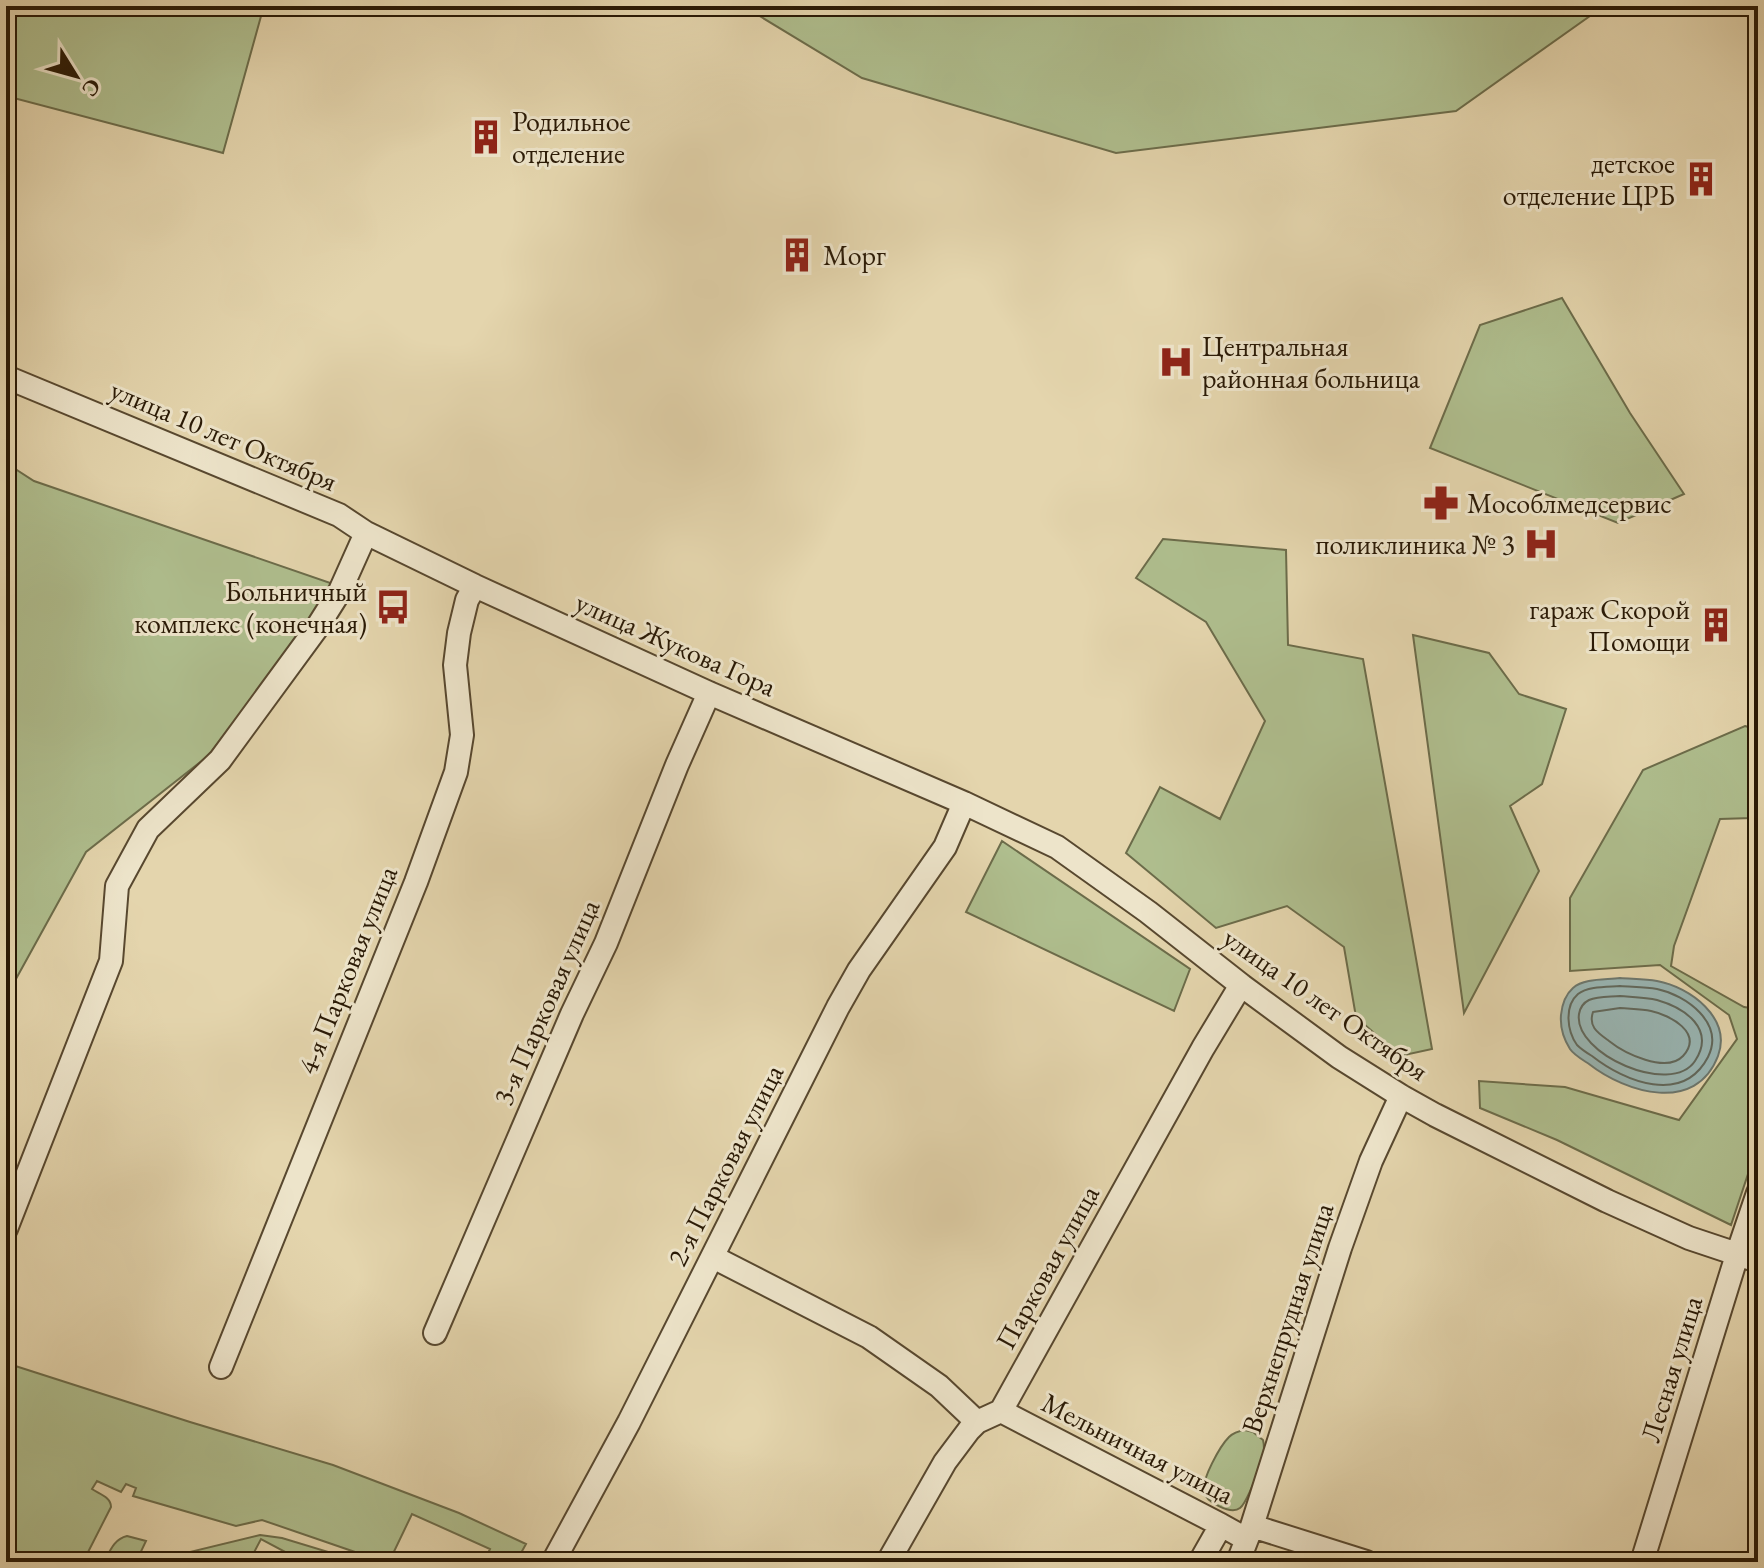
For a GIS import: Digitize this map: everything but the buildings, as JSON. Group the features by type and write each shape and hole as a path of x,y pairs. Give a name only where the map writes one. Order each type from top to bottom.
{"street":[{"name":"улица 10 лет Октября","path":"6,377 339,515 366,533"},
{"name":"улица Жукова Гора","path":"366,533 709,693 964,803"},
{"path":"6,1229 111,961 117,886 148,829 220,760 316,629 340,591 366,533"},
{"name":"4-я Парковая улица","path":"221,1367 416,882 456,772 462,735 455,665 467,600 475,586"},
{"name":"3-я Парковая улица","path":"435,1333 543,1079 606,943 709,693"},
{"name":"улица 10 лет Октября","path":"964,803 1057,847 1339,1057 1401,1096 1607,1201 1689,1238 1747,1258"},
{"name":"2-я Парковая улица","path":"553,1562 629,1422 838,1007 859,970 945,847 964,803"},
{"name":"Парковая улица","path":"1001,1411 1241,985"},
{"name":"Верхнепрудная улица","path":"1238,1562 1340,1248 1371,1161 1401,1096"},
{"name":"Лесная улица","path":"1642,1562 1747,1258 1758,1193"},
{"path":"713,1257 869,1337 939,1386 977,1422"},
{"path":"888,1562 945,1462 977,1422 1001,1411"},
{"name":"Мельничная улица","path":"1001,1411 1221,1525 1366,1562"},
{"path":"1200,1562 1221,1525"}],"green space":[{"path":"6,6 269,6 263,9 223,153 6,96"},
{"path":"743,6 1604,6 1456,111 1116,153 862,78"},
{"path":"1562,298 1630,413 1684,494 1618,523 1430,448 1480,325"},
{"path":"6,463 34,481 339,586 208,756 86,852 6,997"},
{"path":"1163,539 1286,550 1288,645 1363,659 1432,1049 1400,1056 1356,1017 1344,947 1287,906 1216,928 1126,853 1160,787 1220,819 1265,721 1206,622 1136,578"},
{"path":"1413,635 1489,653 1519,694 1566,709 1542,784 1510,806 1539,871 1464,1013"},
{"path":"1745,726 1758,730 1758,804 1752,818 1720,819 1674,946 1671,966 1744,1007 1758,1009 1758,1144 1731,1225 1557,1140 1480,1108 1479,1081 1565,1087 1679,1120 1737,1039 1729,1015 1660,965 1570,971 1570,898 1643,770"},
{"path":"1002,841 1190,969 1174,1011 966,912"},
{"path":"6,1363 333,1465 459,1513 526,1544 516,1562 484,1562 490,1549 412,1514 389,1562 374,1562 355,1552 262,1520 236,1526 133,1496 136,1488 126,1484 121,1492 97,1481 92,1489 107,1498 111,1507 83,1562 6,1562"},
{"path":"1245,1430 1263,1440 1263,1458 1244,1504 1236,1510 1225,1509 1206,1496 1205,1480 1225,1441 1232,1434"},
{"path":"260,1535 282,1538 335,1554 330,1562 304,1562 261,1539 249,1562 166,1562 169,1557"},
{"path":"127,1536 146,1541 137,1560 125,1554 120,1562 104,1562 116,1543"}],"water":[{"path":"1620,978 1670,984 1694,997 1714,1017 1721,1042 1718,1056 1708,1074 1694,1086 1677,1092 1640,1090 1604,1074 1570,1049 1562,1032 1561,1019 1568,994 1583,982"}],"place":[{"name":"Родильное отделение","path":"486,137"},
{"name":"детское отделение ЦРБ","path":"1701,179"},
{"name":"Морг","path":"797,255"},
{"name":"Центральная районная больница","path":"1176,362"},
{"name":"Мособлмедсервис","path":"1441,503"},
{"name":"поликлиника № 3","path":"1541,544"},
{"name":"Больничный комплекс (конечная)","path":"393,607"},
{"name":"гараж Скорой Помощи","path":"1716,625"}]}
